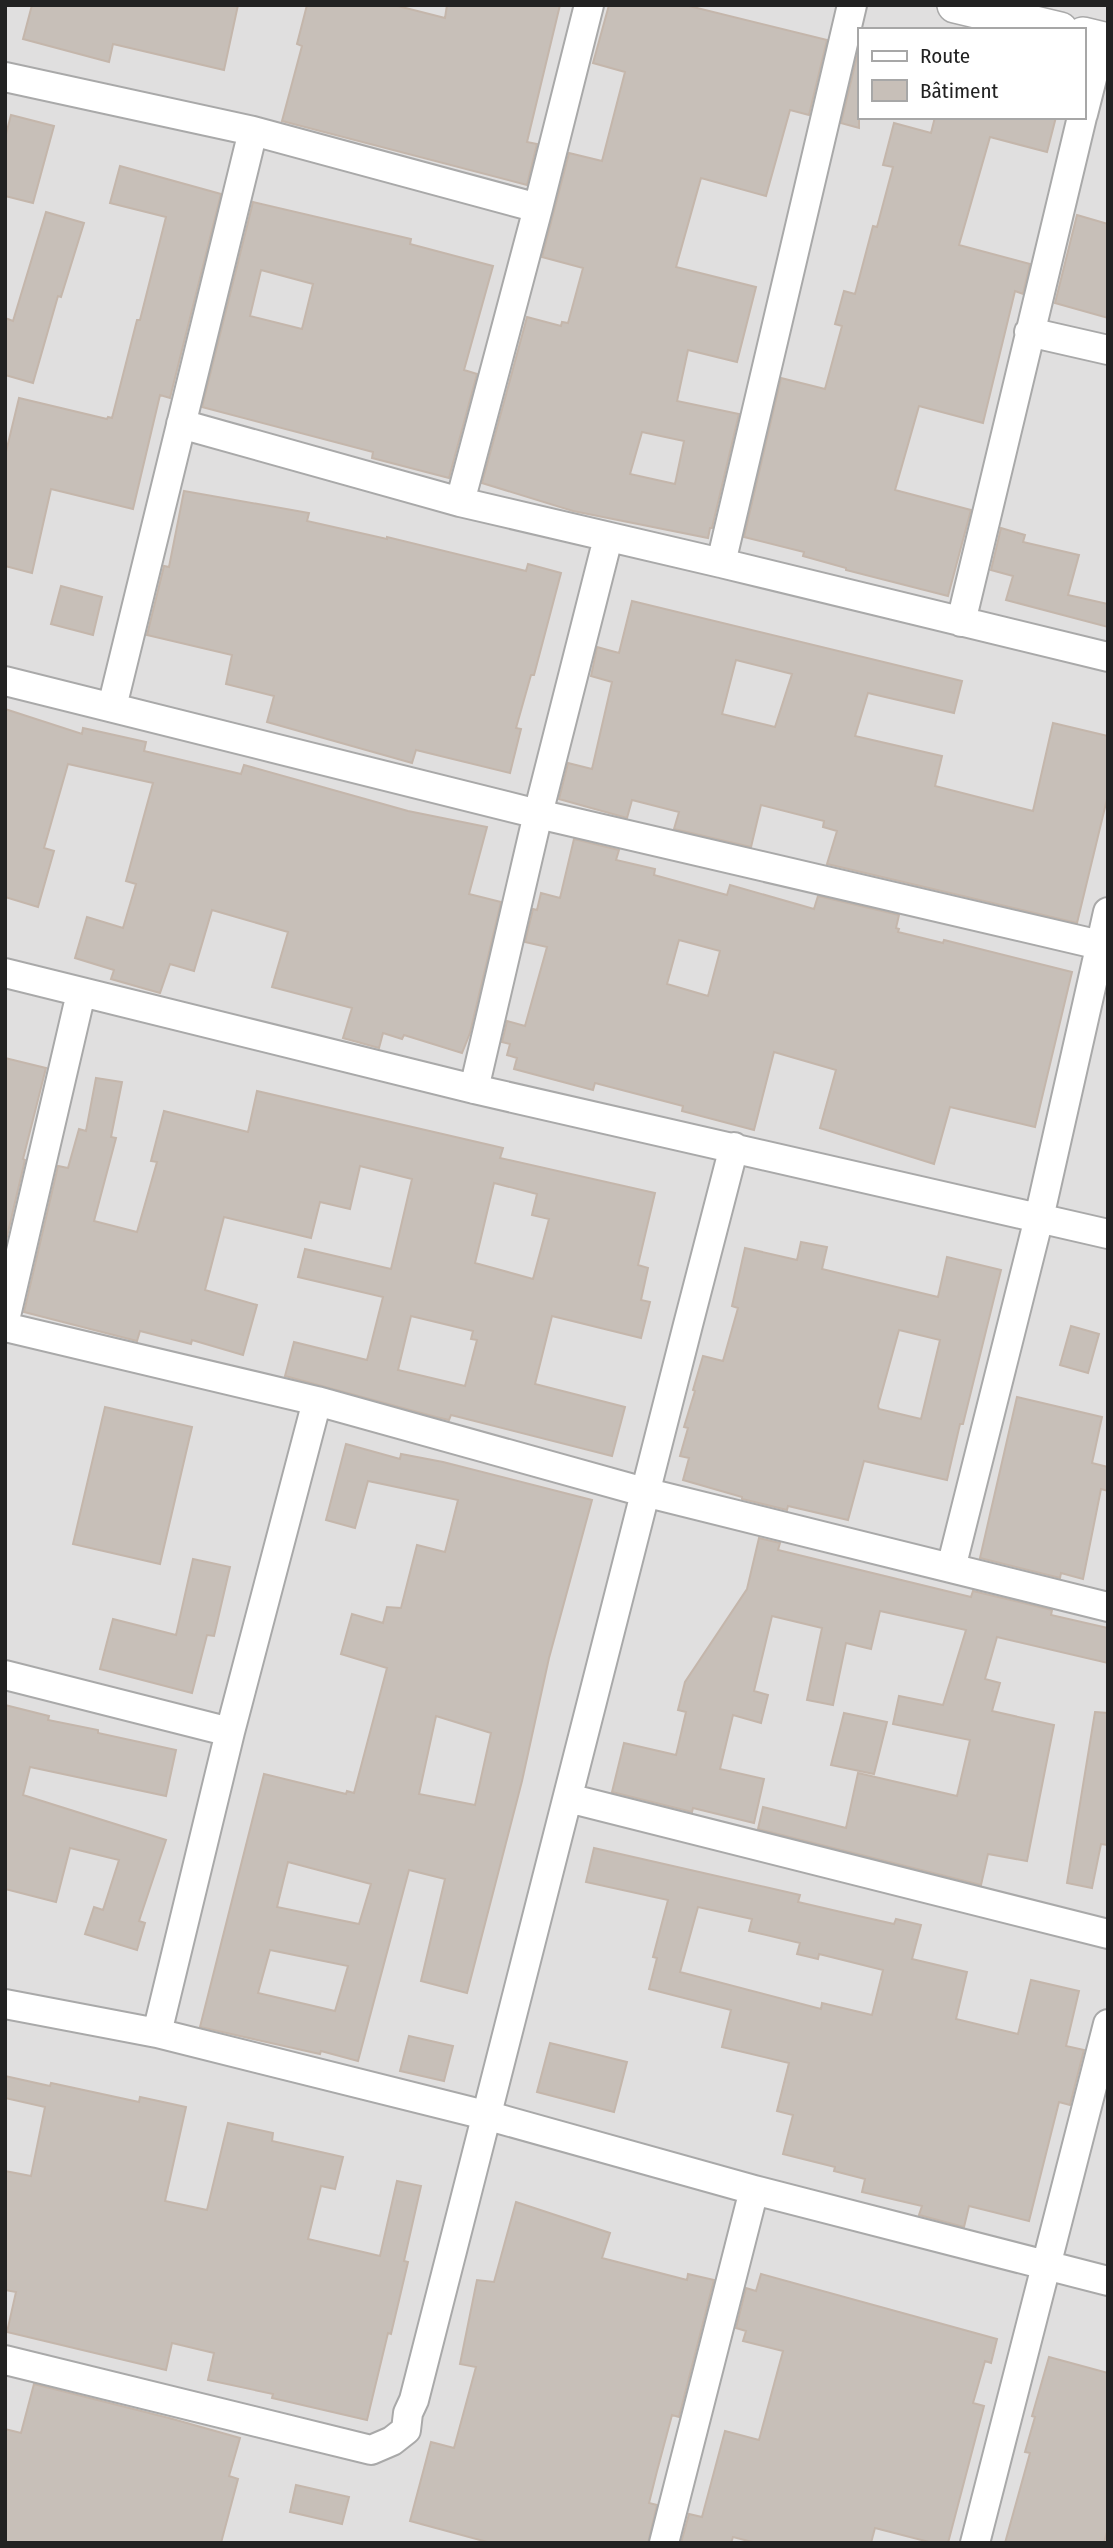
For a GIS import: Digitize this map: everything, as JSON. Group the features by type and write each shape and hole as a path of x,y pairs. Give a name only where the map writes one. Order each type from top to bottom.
{"street":[{"path":"460,502 589,5"},
{"path":"721,563 852,5"},
{"path":"955,5 1052,28"},
{"path":"1085,105 1098,38"},
{"path":"5,77 253,131 538,208"},
{"path":"961,622 1082,119"},
{"path":"112,707 253,131"},
{"path":"1029,332 1108,351"},
{"path":"181,424 460,502 1108,657"},
{"path":"474,1088 538,814 608,538"},
{"path":"5,681 538,814 1100,945"},
{"path":"951,1568 1040,1218 1108,912"},
{"path":"5,973 474,1088 1108,1234"},
{"path":"5,1320 81,993"},
{"path":"7,2367 371,2450 391,2441 406,2430 408,2413 414,2400 489,2116 644,1492 734,1147"},
{"path":"5,1327 317,1401 644,1492 1108,1607"},
{"path":"157,2033 230,1732 317,1401"},
{"path":"5,1675 230,1732"},
{"path":"568,1798 1108,1934"},
{"path":"5,2004 157,2033 489,2116 754,2190 1108,2281"},
{"path":"975,2543 1108,2024"},
{"path":"664,2543 754,2190"}],"shaded area":[{"path":"5,5 1108,5 1108,2543 5,2543"}],"building":[{"path":"32,5 238,5 224,70 113,44 109,62 23,39"},
{"path":"307,5 394,5 445,18 447,5 560,5 527,142 537,144 527,185 282,121 302,46 297,44"},
{"path":"609,5 685,5 827,40 809,115 790,110 766,196 701,178 676,267 756,287 737,362 688,350 677,401 739,414 708,538 573,511 482,483 527,317 561,326 562,322 568,323 583,268 542,257 569,153 602,161 625,72 593,63","holes":["642,432 684,441 675,484 630,474"]},
{"path":"858,52 859,128 841,123"},
{"path":"11,115 54,126 33,203 5,196 5,138"},
{"path":"934,119 1055,119 1047,152 990,137 959,245 1030,264 1023,294 1015,291 983,423 919,406 895,490 971,510 948,596 846,570 803,556 804,552 744,537 781,378 825,389 842,326 835,324 844,291 855,294 873,226 877,227 893,167 883,165 894,123 931,133"},
{"path":"120,166 221,194 170,398 160,395 133,509 51,489 32,573 5,566 5,456 19,398 112,418 166,217 110,203"},
{"path":"253,202 411,239 410,244 493,266 464,370 477,374 449,478 372,458 373,452 202,407","holes":["261,270 313,284 302,329 250,316"]},
{"path":"46,212 84,223 61,297 58,296 33,383 5,375 5,318 13,321"},
{"path":"1077,215 1108,224 1108,318 1055,303"},
{"path":"184,491 309,513 307,521 387,537 526,571 528,564 561,573 534,675 531,675 516,728 521,729 510,773 416,750 412,763 267,722 274,696 226,684 232,655 147,635 164,566 169,567"},
{"path":"1001,528 1025,535 1023,542 1079,555 1068,595 1108,604 1108,627 1006,600 1013,576 991,570"},
{"path":"61,586 102,597 93,635 51,624"},
{"path":"632,601 962,681 954,713 868,693 855,736 942,756 935,786 1033,811 1053,723 1108,736 1108,795 1077,923 827,864 837,831 823,827 824,821 761,805 751,847 674,829 679,812 632,800 627,818 559,799 568,763 592,769 612,682 591,676 597,647 619,653","holes":["736,660 792,674 775,727 722,714"]},
{"path":"5,709 82,734 83,728 146,742 144,751 241,774 244,765 408,811 487,827 469,894 501,902 470,1033 462,1053 404,1035 402,1039 383,1033 379,1048 343,1038 352,1008 272,987 288,932 212,910 194,971 170,964 160,993 111,979 114,970 75,958 87,917 123,928 136,884 126,881 153,783 68,764 44,848 54,851 38,907 5,897"},
{"path":"574,839 619,850 616,860 655,869 654,875 727,895 730,885 814,909 818,896 899,915 896,928 899,929 898,932 943,943 944,940 1072,972 1035,1127 950,1107 934,1164 820,1128 836,1070 774,1052 754,1130 682,1111 683,1106 595,1083 593,1090 514,1069 517,1058 507,1055 510,1044 502,1042 507,1021 525,1026 547,947 525,942 533,909 537,910 541,893 560,898","holes":["679,940 720,951 708,996 667,984"]},
{"path":"5,1058 46,1068 5,1245"},
{"path":"96,1078 122,1082 111,1137 116,1138 94,1221 137,1232 157,1162 151,1161 164,1111 248,1132 257,1091 503,1148 500,1158 655,1193 638,1265 648,1268 641,1300 650,1302 641,1338 552,1316 535,1384 625,1407 612,1456 451,1415 449,1420 436,1417 285,1376 294,1342 367,1360 383,1297 298,1277 305,1249 391,1269 412,1179 360,1166 350,1209 320,1202 311,1238 224,1217 205,1290 257,1305 243,1355 192,1340 191,1344 140,1331 137,1341 24,1312 58,1166 68,1168 79,1129 86,1131","holes":["494,1183 537,1194 532,1215 549,1219 533,1279 475,1263","411,1316 473,1331 471,1339 477,1340 465,1386 398,1370"]},
{"path":"801,1242 827,1247 822,1269 938,1297 947,1257 1001,1270 947,1480 864,1461 848,1520 788,1506 787,1510 683,1480 689,1458 680,1456 688,1428 684,1427 695,1391 693,1390 703,1356 723,1361 738,1308 732,1306 745,1248 797,1260","holes":["899,1330 940,1340 921,1419 879,1409"]},
{"path":"1071,1326 1099,1334 1088,1373 1060,1365"},
{"path":"1017,1397 1102,1417 1092,1463 1108,1467 1108,1491 1101,1489 1083,1579 1061,1573 1060,1578 980,1558"},
{"path":"105,1407 192,1427 160,1564 73,1544"},
{"path":"346,1444 400,1459 401,1454 443,1462 592,1500 549,1658 522,1781 467,1993 421,1981 445,1879 409,1870 358,2061 200,2027 264,1774 346,1794 347,1791 354,1793 387,1668 341,1654 352,1614 383,1623 387,1607 401,1608 417,1545 445,1552 458,1500 368,1481 355,1528 326,1520","holes":["436,1716 491,1733 475,1805 419,1794","288,1862 371,1884 359,1924 277,1907","270,1950 348,1966 335,2011 258,1993"]},
{"path":"759,1538 780,1543 778,1550 971,1597 973,1591 1052,1610 1051,1615 1108,1628 1108,1663 997,1637 985,1679 1000,1683 992,1711 1054,1725 1027,1861 988,1854 981,1885 758,1829 763,1807 846,1828 858,1773 957,1796 970,1740 893,1724 899,1696 943,1705 966,1630 880,1611 871,1649 846,1643 833,1705 807,1700 822,1628 772,1616 754,1691 768,1695 761,1723 733,1715 720,1769 764,1779 754,1823 693,1808 692,1812 612,1792 624,1743 676,1755 686,1712 678,1710 685,1682 747,1589"},
{"path":"193,1559 230,1567 214,1636 207,1635 192,1693 100,1669 113,1619 176,1635"},
{"path":"5,1705 49,1716 48,1720 176,1750 166,1796 30,1767 23,1795 166,1840 139,1921 145,1923 137,1950 85,1934 94,1907 103,1910 119,1860 70,1848 56,1902 5,1889"},
{"path":"1095,1712 1108,1713 1108,1845 1101,1844 1092,1888 1067,1883"},
{"path":"844,1713 887,1722 874,1774 831,1765"},
{"path":"594,1848 800,1895 798,1902 894,1924 896,1919 921,1925 912,1959 967,1972 956,2019 1018,2034 1031,1980 1079,1991 1066,2046 1084,2050 1070,2105 1059,2102 1029,2221 969,2206 964,2227 919,2215 922,2206 862,2192 865,2179 834,2171 835,2167 783,2154 793,2115 777,2111 789,2063 722,2047 731,2010 649,1989 657,1958 653,1957 668,1900 586,1882","holes":["698,1907 752,1919 749,1931 800,1943 797,1954 818,1959 819,1954 883,1970 872,2015 822,2003 821,2009 680,1972"]},
{"path":"409,2036 453,2046 444,2081 400,2071"},
{"path":"550,2043 627,2062 614,2112 537,2092"},
{"path":"5,2076 139,2102 140,2097 186,2107 165,2201 207,2210 228,2123 273,2133 272,2141 343,2157 335,2189 321,2186 308,2239 380,2256 397,2181 421,2186 404,2261 408,2262 367,2420 272,2398 273,2394 208,2380 214,2353 172,2343 166,2370 7,2332 16,2292 5,2290 5,2171 31,2176 45,2107 5,2098"},
{"path":"516,2202 610,2233 602,2258 687,2280 688,2274 714,2280 679,2417 672,2415 657,2471 649,2503 657,2505 648,2543 491,2543 410,2521 431,2442 454,2448 476,2367 460,2364 477,2280 494,2282"},
{"path":"761,2274 997,2339 991,2363 985,2361 973,2403 984,2406 948,2543 933,2543 875,2528 871,2543 756,2543 733,2537 731,2543 681,2543 689,2514 702,2517 725,2431 759,2440 783,2351 743,2341 746,2331 736,2328 746,2288 756,2291"},
{"path":"1049,2357 1108,2373 1108,2528 1104,2543 1005,2543 1030,2453 1025,2452 1035,2417 1032,2416"},
{"path":"34,2384 240,2438 229,2476 238,2479 221,2543 5,2543 5,2429 21,2433"},
{"path":"296,2485 349,2497 342,2524 290,2512"}]}
